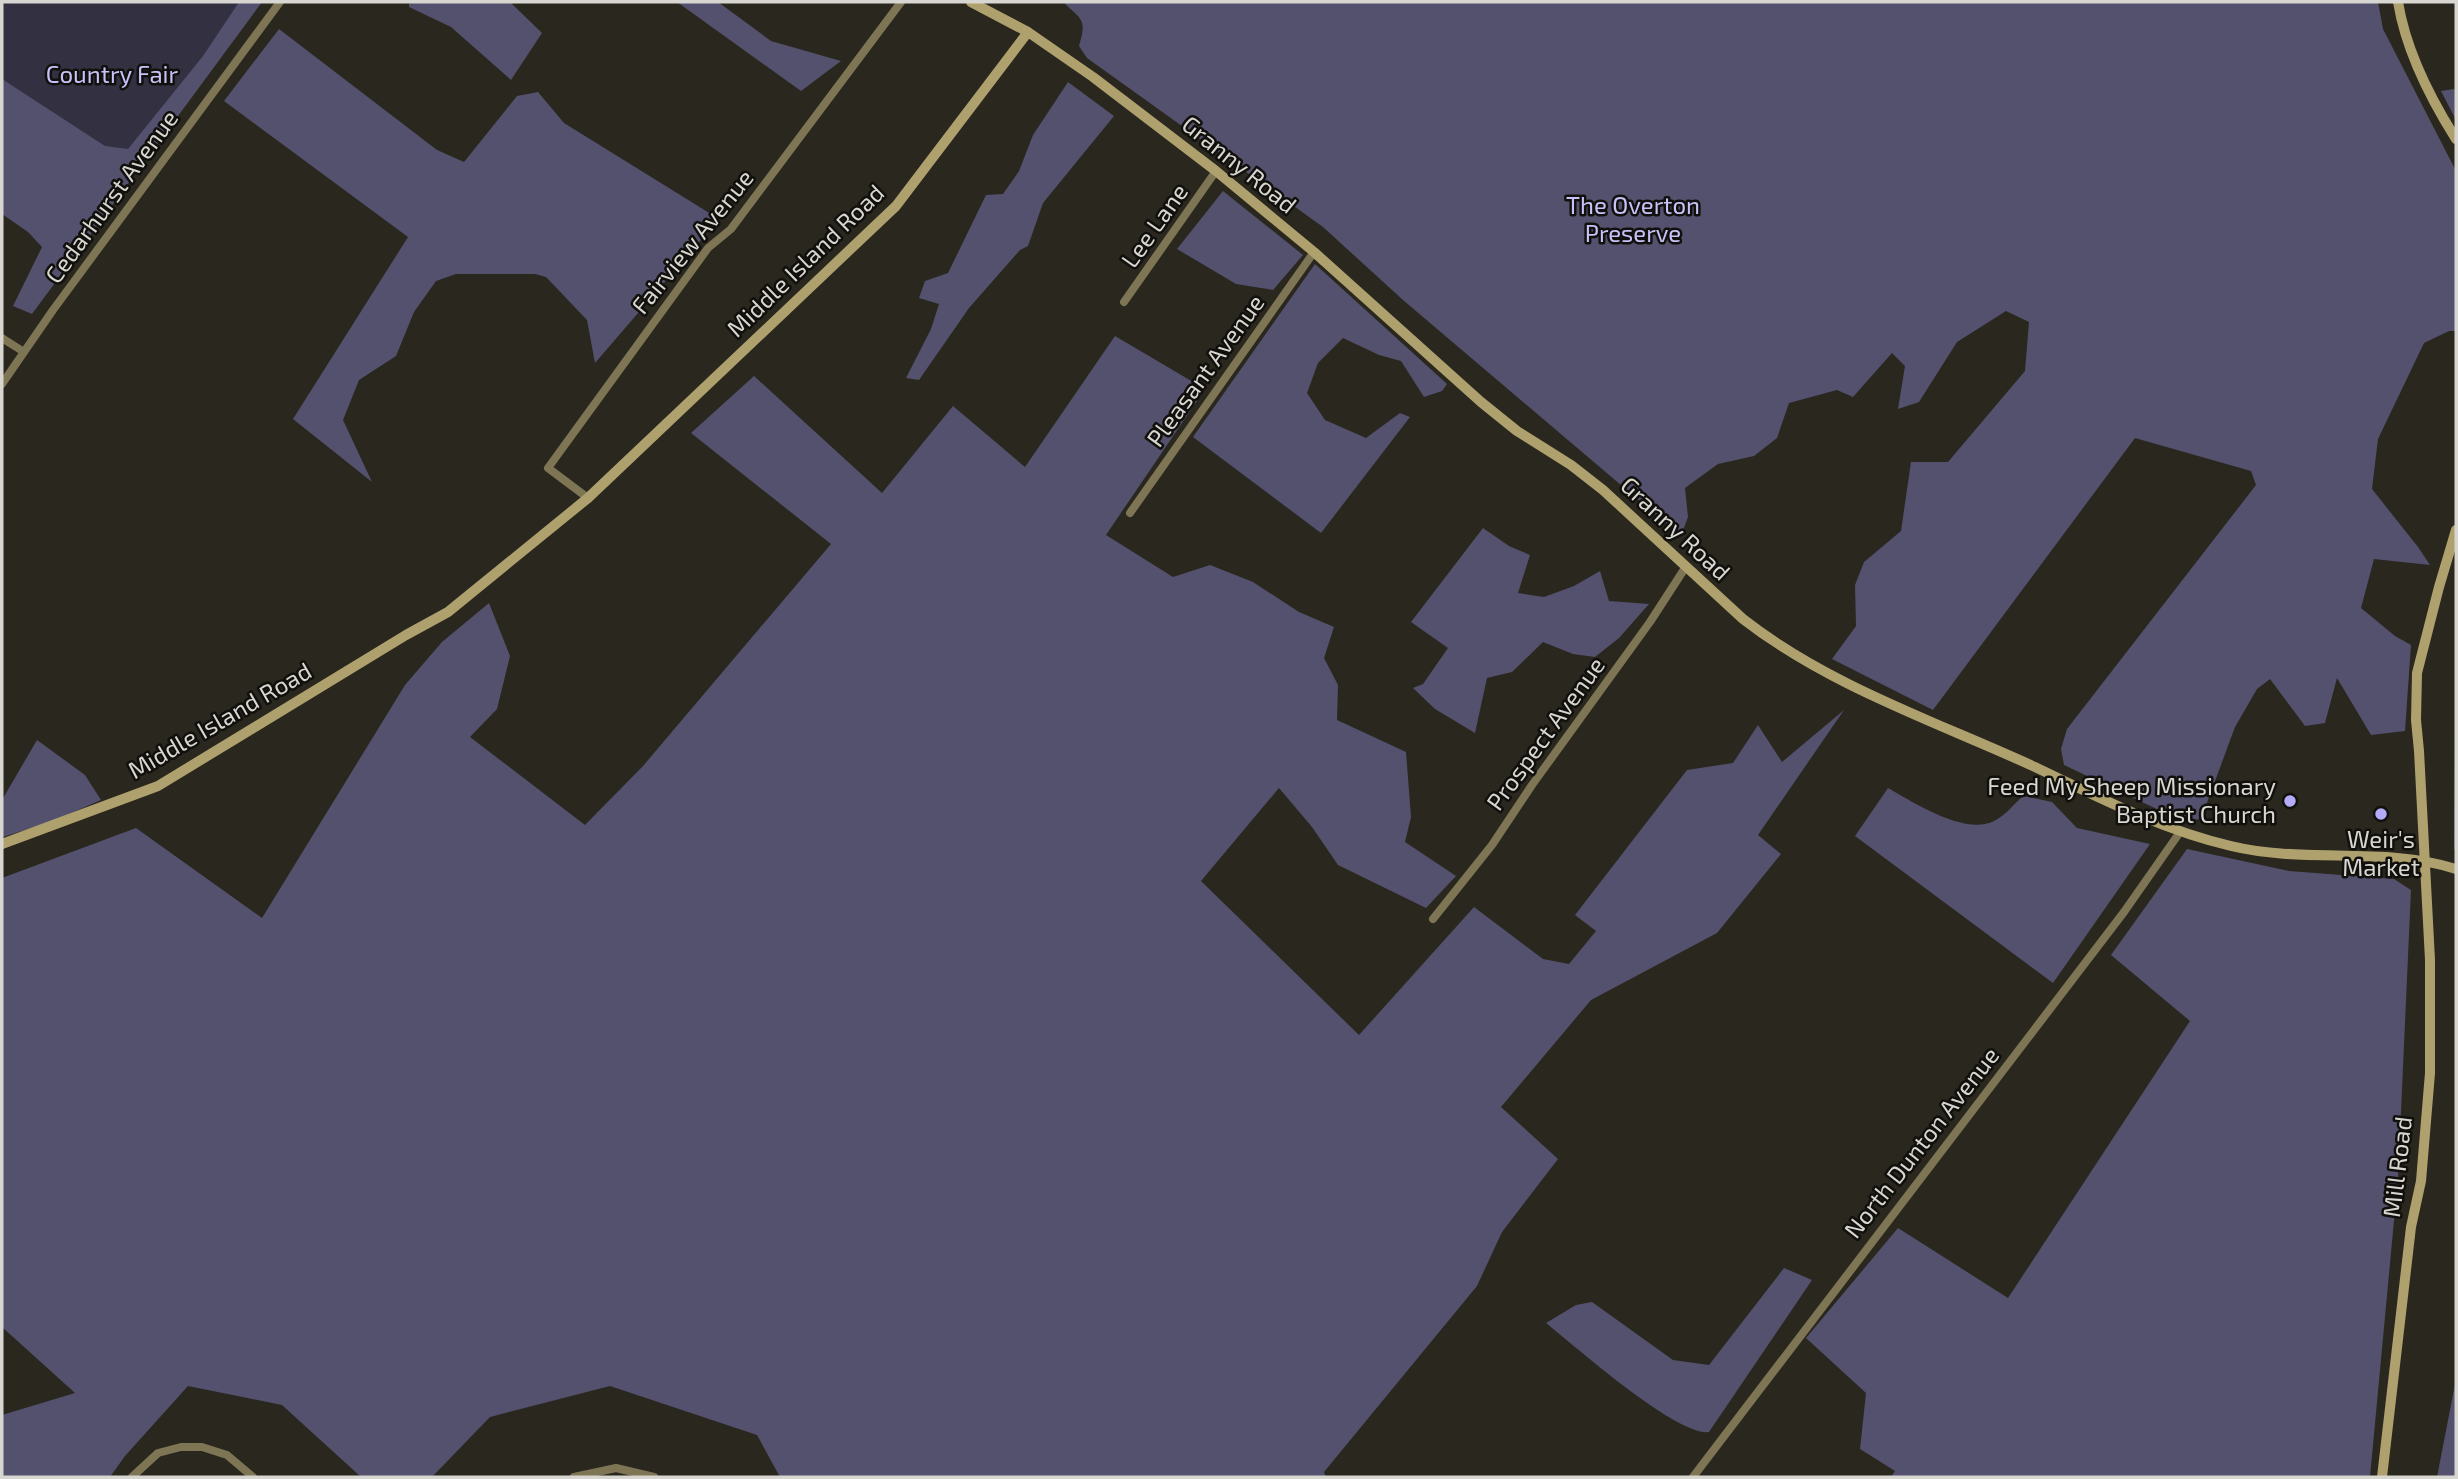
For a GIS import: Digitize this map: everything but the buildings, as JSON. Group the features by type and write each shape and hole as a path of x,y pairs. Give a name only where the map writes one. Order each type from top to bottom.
{"street":[{"name":"Cedarhurst Avenue","path":"2,384 280,2"},
{"name":"Fairview Avenue","path":"588,498 548,468 708,248 731,229 901,2"},
{"name":"Granny Road","path":"971,2 1028,32 1093,77 1216,171 1314,252 1481,402 1517,431 1571,465 1603,490 1718,598 1762,634 1821,669 1931,723 2180,832 2275,855 2424,860 2456,869"},
{"path":"2398,2 2400,16 2426,87 2456,139"},
{"name":"Middle Island Road","path":"2,845 158,786 448,612 588,498 896,206 1028,32"},
{"name":"Lee Lane","path":"1124,302 1216,171"},
{"name":"Pleasant Avenue","path":"1130,513 1314,252"},
{"path":"2,338 24,352"},
{"name":"Mill Road","path":"2382,1477 2411,1227 2421,1181 2430,1073 2428,896 2416,720 2417,673 2456,530"},
{"name":"Prospect Avenue","path":"1433,919 1492,845 1644,631 1685,568"},
{"name":"North Dunton Avenue","path":"1693,1477 2109,932 2180,832"},
{"path":"132,1477 158,1453 191,1447 202,1447 227,1455 253,1477"},
{"path":"574,1477 616,1468 654,1477"}],"green space":[{"name":"Country Fair","path":"2,2 252,2 131,173 2,90"},
{"path":"239,2 262,2 32,314 13,306 42,247 28,232 2,214 2,79 105,146 128,149 203,56"},
{"path":"409,2 510,2 542,33 511,80 451,27 409,7"},
{"path":"677,2 718,2 771,41 841,61 801,91"},
{"name":"The Overton Preserve","path":"1063,2 2378,2 2383,29 2456,171 2456,331 2449,331 2424,343 2378,439 2372,489 2430,565 2374,559 2361,608 2395,636 2411,645 2405,731 2371,735 2337,678 2325,723 2305,726 2270,679 2257,689 2235,727 2201,819 2182,821 2064,765 2061,749 2067,729 2256,485 2251,471 2135,438 1933,710 1832,659 1856,626 1855,585 1864,562 1901,531 1911,462 1948,462 2025,371 2029,322 2006,311 1957,342 1919,402 1898,409 1905,366 1892,353 1853,397 1837,390 1789,403 1777,438 1754,456 1718,464 1685,488 1688,517 1681,536 1403,300 1323,227 1087,58 1079,46 1083,30 1081,21"},
{"path":"279,29 437,150 464,162 517,96 538,92 564,123 719,219 595,363 587,320 546,277 535,274 456,274 436,281 414,312 396,356 359,380 343,420 372,482 293,419 408,237 224,101"},
{"path":"1068,82 1114,116 1043,203 1028,246 1020,250 969,308 919,380 906,378 931,329 939,304 919,298 925,281 948,273 986,195 1003,194 1019,171 1033,135"},
{"path":"2441,91 2456,91 2456,120"},
{"path":"1223,191 1303,255 1273,290 1236,284 1177,249"},
{"path":"1315,264 1447,384 1442,391 1424,397 1401,361 1379,355 1343,338 1318,363 1307,393 1325,420 1366,438 1400,413 1410,417 1321,533 1193,437"},
{"path":"1115,336 1205,389 1106,535 1173,577 1210,565 1253,582 1299,612 1334,627 1324,658 1338,685 1337,720 1406,752 1411,817 1405,842 1456,876 1426,908 1338,865 1312,827 1279,788 1201,881 1359,1035 1474,907 1543,959 1569,964 1596,931 1575,915 1687,770 1733,763 1758,725 1782,762 1844,710 1758,835 1781,854 1717,933 1591,1000 1501,1107 1558,1159 1502,1232 1477,1286 1324,1472 1326,1477 780,1477 757,1435 610,1386 490,1417 432,1477 361,1477 282,1405 188,1386 125,1456 110,1477 5,1477 2,1474 2,1415 75,1393 2,1327 2,878 136,828 262,918 405,685 442,642 489,603 510,656 497,709 470,737 585,825 643,766 831,544 691,433 754,376 882,493 953,406 1025,467"},
{"path":"1483,528 1509,546 1530,555 1518,593 1544,597 1574,586 1600,571 1609,601 1649,604 1619,638 1595,657 1573,654 1543,642 1512,672 1487,678 1475,733 1435,709 1413,688 1423,684 1448,648 1411,622"},
{"path":"2456,630 2456,850 2454,849"},
{"path":"37,740 85,775 101,800 53,821 3,837 2,800"},
{"path":"1888,788 1925,809 1969,824 1994,821 2023,796 2052,802 2077,828 2150,844 2053,983 1855,836"},
{"path":"2187,849 2289,871 2394,879 2411,890 2398,1178 2370,1477 1891,1477 1895,1471 1860,1449 1866,1393 1806,1338 1898,1228 2008,1298 2190,1021 2111,955"},
{"path":"1784,1268 1812,1280 1709,1432 1674,1420 1651,1405 1546,1323 1576,1305 1592,1302 1673,1360 1709,1365"},
{"path":"2456,1379 2456,1477 2437,1477"}],"place":[{"name":"Feed My Sheep Missionary Baptist Church","path":"2290,801"},
{"name":"Weir's Market","path":"2381,814"}]}
